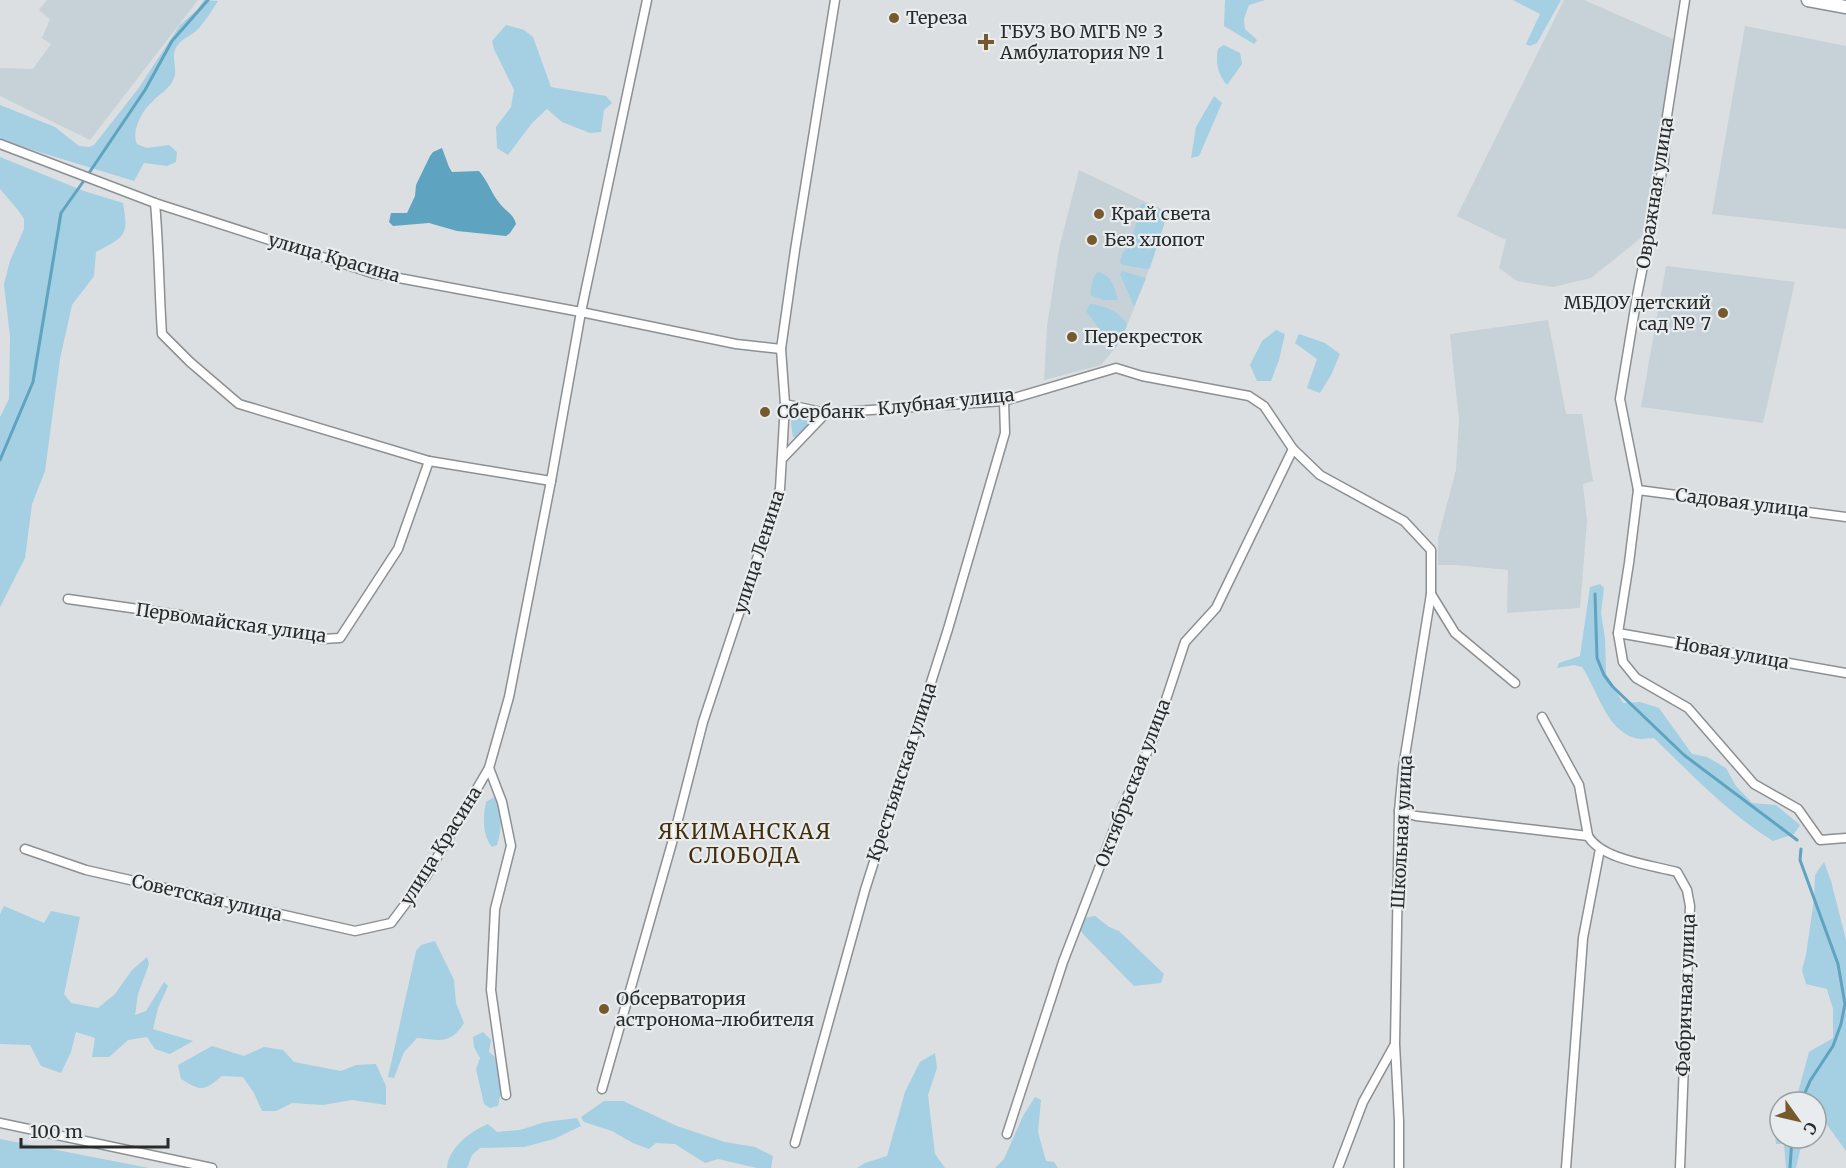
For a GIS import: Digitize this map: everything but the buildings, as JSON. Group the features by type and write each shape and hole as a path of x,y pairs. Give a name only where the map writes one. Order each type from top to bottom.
{"main road":[{"path":"1808,0 1846,6"}],"street":[{"name":"улица Красина","path":"392,923 425,878 489,768 509,697 581,312 647,0"},
{"name":"улица Ленина","path":"602,1089 672,843 703,722 780,489 785,404 781,349 835,0"},
{"name":"Овражная улица","path":"1685,0 1667,116 1664,161 1637,296 1620,399 1638,490 1618,633 1623,662 1636,678 1688,708 1754,784 1798,809 1820,840 1846,838"},
{"name":"улица Красина","path":"0,144 155,203 372,273 736,344 781,349"},
{"path":"155,203 162,334 190,362 239,404 429,461 551,481"},
{"name":"Клубная улица","path":"785,404 826,413 1004,401 1116,368 1142,376 1248,396 1264,406 1293,449 1320,475 1404,521 1431,550"},
{"name":"Крестьянская улица","path":"795,1143 865,890 948,629 1005,433 1004,401"},
{"path":"782,459 826,413"},
{"name":"Октябрьская улица","path":"1007,1134 1063,962 1123,806 1153,739 1185,642 1216,608 1293,449"},
{"name":"Первомайская улица","path":"68,599 323,639 339,638 398,549 429,461"},
{"name":"Садовая улица","path":"1638,490 1846,517"},
{"name":"Школьная улица","path":"1399,1168 1395,1044 1399,811 1403,768 1431,594 1431,550"},
{"path":"1431,594 1455,633 1515,683"},
{"name":"Новая улица","path":"1618,633 1846,673"},
{"path":"1399,811 1416,816 1588,836 1579,784 1542,717"},
{"name":"улица Красина","path":"489,768 502,802 511,846 495,909 491,990 506,1095"},
{"name":"Фабричная улица","path":"1588,836 1591,842 1600,849 1640,864 1654,865 1677,872 1687,890 1689,918 1680,1168"},
{"name":"Советская улица","path":"25,849 86,870 355,931 392,923"},
{"path":"1566,1168 1582,938 1600,849"},
{"name":"Школьная улица","path":"1338,1168 1363,1102 1395,1044"},
{"path":"0,1123 212,1168"}],"shaded area":[{"path":"47,0 198,0 90,140 0,96 0,68 33,69 51,44 42,38 50,19 39,10"},
{"path":"204,0 218,1 199,28 177,46 174,54 175,74 172,82 145,111 136,127 137,144 147,148 169,145 177,152 176,162 167,166 144,163 134,181 0,140 0,105 55,127 79,146 94,145 138,89 180,25 197,10"},
{"path":"1225,0 1265,0 1249,5 1244,19 1245,29 1257,40 1254,44 1224,26"},
{"path":"1513,0 1561,0 1537,43 1530,46 1526,44 1540,14"},
{"path":"1564,0 1584,0 1673,39 1663,139 1642,237 1591,278 1553,287 1517,281 1499,268 1506,240 1457,216"},
{"path":"506,25 524,30 533,37 551,87 606,96 612,103 604,110 601,132 590,133 562,122 547,109 532,123 508,155 497,148 496,127 511,107 514,90 492,41"},
{"path":"1745,26 1846,46 1846,229 1712,214"},
{"path":"1224,45 1240,53 1242,64 1227,85 1219,73 1217,63 1218,49"},
{"path":"1214,96 1222,103 1199,156 1191,158 1196,127"},
{"path":"442,148 452,172 479,171 498,201 515,221 516,224 510,233 506,236 457,231 429,223 393,226 389,222 391,213 407,213 415,196 416,185 430,156"},
{"path":"0,157 84,191 123,203 125,229 119,238 96,252 94,276 72,305 60,359 45,471 32,504 25,558 0,607 0,417 9,399 10,337 4,284 10,261 24,229 24,219 0,189"},
{"path":"1079,170 1164,211 1167,215 1146,278 1122,338 1116,347 1101,365 1044,380 1047,327 1059,249"},
{"path":"1142,204 1156,207 1167,215 1150,268 1147,269 1123,265 1120,262 1123,252 1129,248"},
{"name":"МБДОУ детский сад № 7","path":"1666,266 1795,282 1763,423 1641,407"},
{"path":"1122,271 1146,278 1134,307 1120,274"},
{"path":"1098,272 1110,279 1118,300 1104,300 1090,295 1093,278"},
{"path":"1090,304 1111,310 1124,320 1127,325 1116,347 1112,346 1086,311"},
{"path":"1548,320 1566,414 1582,414 1593,481 1583,484 1587,521 1580,608 1507,613 1508,570 1438,565 1438,538 1456,470 1459,420 1450,334"},
{"path":"1276,330 1285,334 1279,360 1271,381 1257,381 1250,365 1262,341"},
{"path":"1299,334 1325,343 1340,354 1320,393 1307,388 1317,359 1295,343"},
{"path":"797,413 816,416 816,419 797,437 793,437 792,417"},
{"path":"1600,584 1604,588 1601,613 1605,638 1606,674 1623,703 1640,702 1659,708 1692,754 1707,757 1726,768 1736,786 1752,803 1776,805 1800,825 1794,834 1773,841 1757,830 1711,793 1654,738 1635,738 1625,734 1617,727 1603,708 1582,667 1574,665 1557,668 1559,663 1580,656 1590,587"},
{"path":"494,797 499,809 501,827 497,845 492,847 486,837 484,819 486,802"},
{"path":"1824,862 1846,940 1846,1151 1828,1126 1828,1090 1799,1090 1809,1052 1833,1038 1833,1009 1827,989 1806,984 1802,970 1814,899 1815,875"},
{"path":"4,906 44,923 51,911 80,917 64,994 71,1003 98,1008 115,994 132,970 147,957 149,964 138,994 135,1015 146,1011 164,982 168,986 158,1008 153,1029 193,1041 170,1054 155,1049 147,1037 128,1040 109,1057 92,1057 95,1038 76,1032 71,1052 61,1073 41,1066 30,1045 0,1044 0,914"},
{"path":"1095,916 1109,927 1119,931 1164,974 1161,983 1134,986 1080,930 1084,918"},
{"path":"435,941 454,980 456,1003 464,1023 454,1035 444,1040 417,1038 404,1052 394,1078 388,1077 416,951 421,945"},
{"path":"483,1032 491,1040 489,1052 495,1057 501,1091 498,1106 490,1108 484,1104 476,1069 480,1058 474,1047 473,1037"},
{"path":"212,1046 244,1056 264,1047 283,1050 294,1062 341,1071 356,1065 376,1064 386,1086 386,1105 352,1100 323,1105 292,1103 276,1111 262,1111 243,1077 222,1076 203,1088 198,1088 181,1079 178,1065"},
{"path":"935,1053 937,1068 928,1095 935,1154 945,1168 857,1168 887,1156 905,1092 920,1062"},
{"path":"1035,1097 1041,1100 1038,1132 1046,1161 1054,1162 1058,1168 995,1168 1004,1159 1023,1116"},
{"path":"604,1101 623,1101 677,1126 725,1142 755,1147 773,1156 771,1168 757,1168 718,1159 705,1163 675,1144 656,1143 649,1149 612,1131 584,1122 581,1117"},
{"path":"577,1118 581,1126 554,1139 524,1147 480,1148 472,1155 467,1168 447,1168 451,1154 456,1147 475,1131 488,1124 497,1132 520,1130 545,1122"},
{"path":"0,1139 149,1168 0,1168"},
{"path":"1784,1150 1800,1150 1796,1168 1786,1168"}],"waterway":[{"path":"89,173 145,90 172,41 208,0"},
{"path":"0,460 33,382 61,213 83,182"},
{"path":"1595,594 1597,658 1604,675 1613,687 1684,755 1797,840"},
{"path":"1801,849 1800,860 1838,964 1845,1004 1833,1046 1806,1090"},
{"path":"1790,1168 1791,1150"}],"place":[{"name":"Тереза","path":"894,18"},
{"name":"ГБУЗ ВО МГБ № 3 Амбулатория № 1","path":"986,42"},
{"name":"Край света","path":"1099,214"},
{"name":"Без хлопот","path":"1092,240"},
{"name":"МБДОУ детский сад № 7","path":"1723,313"},
{"name":"Перекресток","path":"1072,337"},
{"name":"Сбербанк","path":"765,412"},
{"name":"Обсерватория астронома-любителя","path":"604,1009"}],"district":[{"name":"ЯКИМАНСКАЯ СЛОБОДА","path":"745,844"}]}
